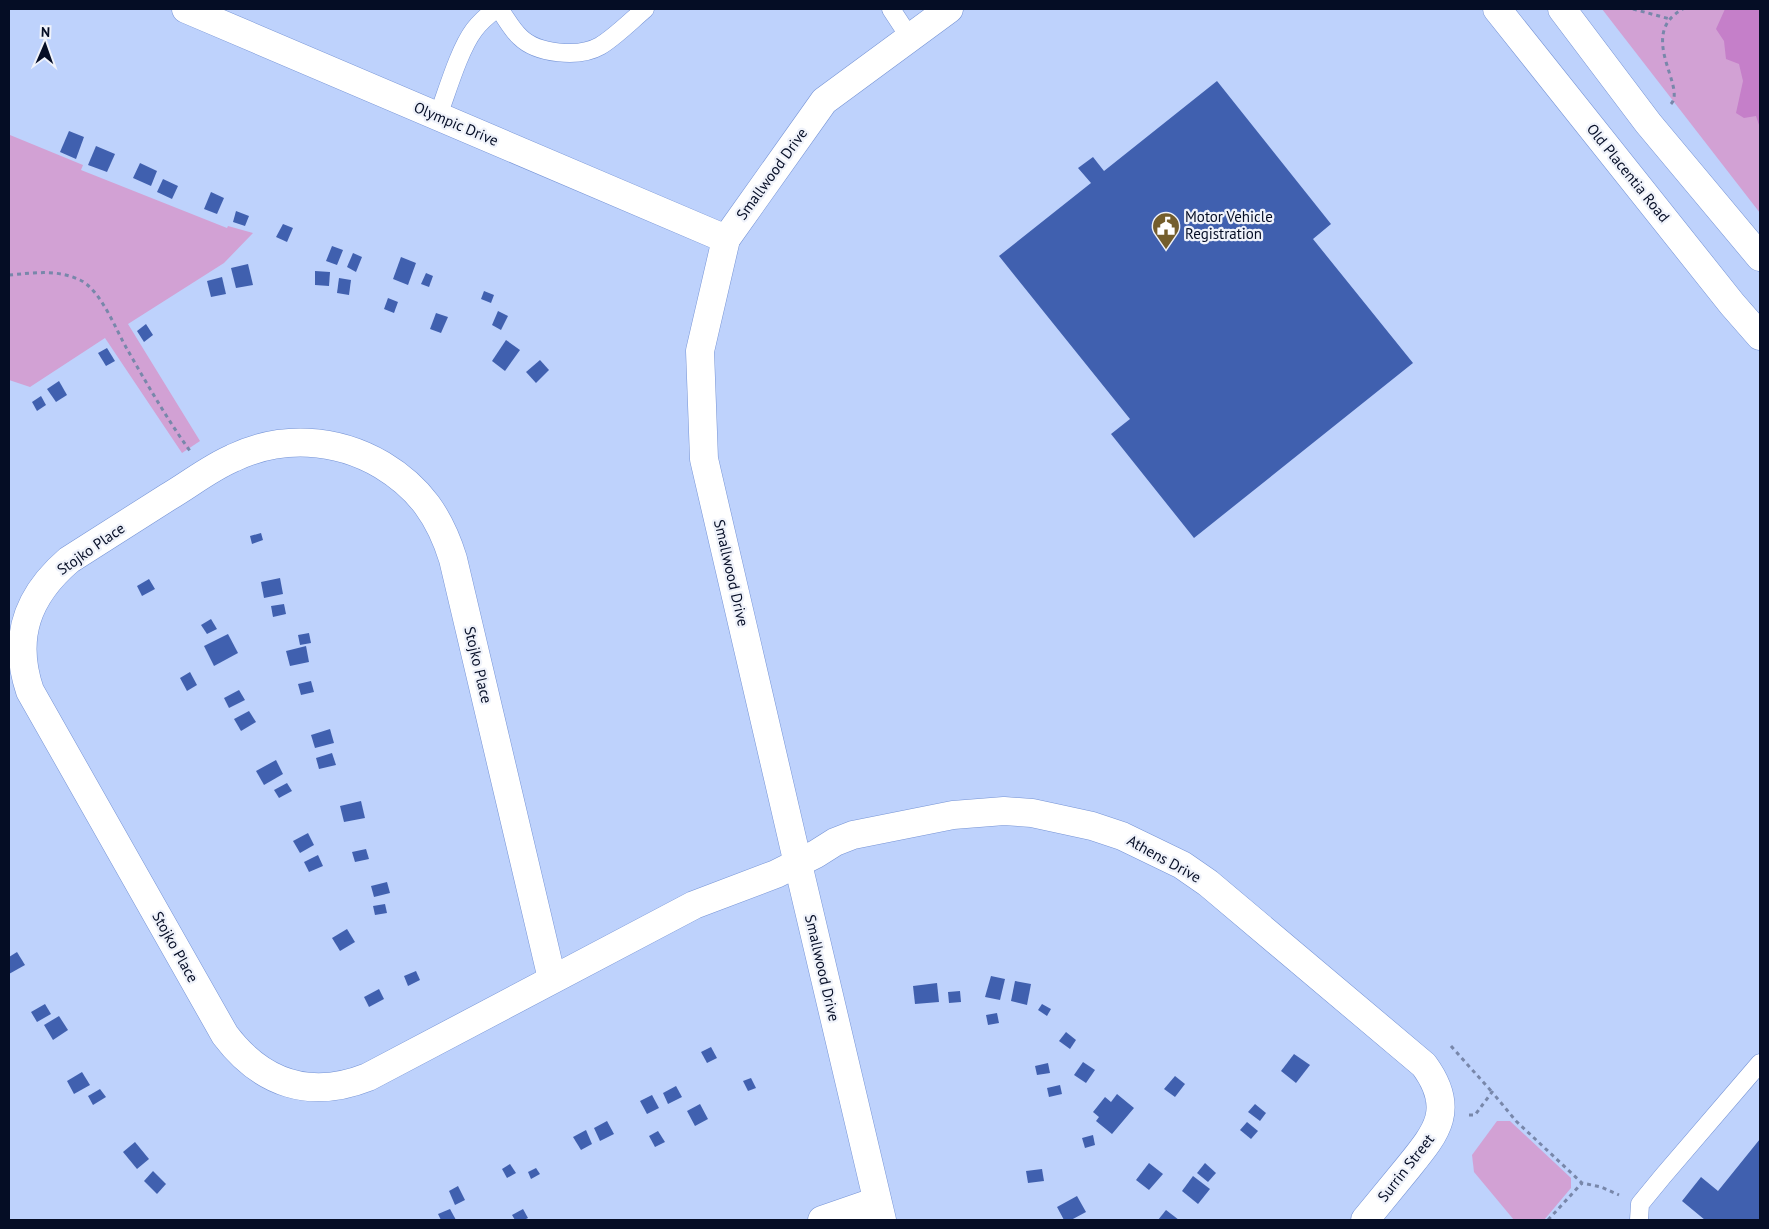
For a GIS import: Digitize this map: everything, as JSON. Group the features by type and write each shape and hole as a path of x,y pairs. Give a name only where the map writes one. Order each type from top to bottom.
{"street":[{"name":"Olympic Drive","path":"186,9 726,239"},
{"name":"Smallwood Drive","path":"879,1211 704,459 700,351 726,239 824,101 949,9"},
{"name":"Old Placentia Road","path":"1497,9 1732,304 1760,336"},
{"path":"1562,9 1648,123 1760,258"},
{"name":"Stojko Place","path":"552,979 453,559 437,518 409,485 390,470 370,458 350,450 309,442 270,445 251,450 217,466 69,560 54,573 32,605 22,640 24,674 30,691 225,1035 238,1053 272,1077 297,1085 332,1088 368,1077 694,904 798,864"},
{"name":"Athens Drive","path":"798,864 835,842 853,835 930,818 976,812 1032,813 1092,826 1122,836 1175,862 1208,883 1424,1065 1436,1086 1441,1112"},
{"name":"Surrin Street","path":"1365,1220 1428,1142 1438,1124 1441,1112"},
{"path":"822,1220 879,1211"}],"lane":[{"path":"438,116 460,58 473,31 487,16 498,9 519,37 530,44 552,51 572,53 587,51 601,46 645,9"},
{"path":"891,9 910,38"},
{"path":"1640,1212 1760,1063"}],"path":[{"path":"1633,9 1670,19"},
{"path":"1670,104 1673,102 1674,95 1664,56 1663,40 1670,19 1683,9"},
{"path":"9,275 55,272 82,281 88,286 103,304 166,415 190,451"},
{"path":"1451,1046 1516,1121 1582,1182 1601,1187 1640,1212"},
{"path":"1468,1114 1474,1115 1492,1092"},
{"path":"1548,1220 1582,1182"}],"shaded area":[{"path":"1602,9 1760,9 1760,213"},
{"path":"1725,9 1760,9 1760,128 1756,116 1744,118 1736,113 1743,81 1739,64 1726,59 1724,41 1716,29"},
{"path":"10,135 83,165 81,170 227,228 228,226 253,233 224,263 128,324 200,441 182,453 105,338 30,387 9,380"},
{"path":"1497,1121 1510,1121 1571,1178 1571,1188 1544,1220 1514,1220 1474,1172 1472,1155"}],"building":[{"path":"1217,81 1331,224 1313,239 1413,363 1194,538 1111,434 1130,419 999,256 1091,183 1078,168 1093,157 1104,171"},
{"path":"69,131 84,137 76,159 60,152"},
{"path":"96,146 115,154 107,172 88,165"},
{"path":"140,163 157,171 151,186 133,178"},
{"path":"163,179 178,186 172,199 157,192"},
{"path":"211,192 224,198 217,214 204,209"},
{"path":"236,211 249,216 245,226 233,222"},
{"path":"283,224 293,228 287,242 276,237"},
{"path":"332,246 343,250 337,265 326,261"},
{"path":"353,253 362,257 356,272 347,267"},
{"path":"401,257 416,263 408,285 393,279"},
{"path":"248,264 253,285 236,288 231,268"},
{"path":"315,271 330,272 329,286 315,285"},
{"path":"426,273 433,276 429,287 421,284"},
{"path":"222,277 226,294 211,297 207,281"},
{"path":"339,278 351,280 349,295 337,293"},
{"path":"484,291 494,295 491,303 481,299"},
{"path":"388,298 398,302 394,313 384,309"},
{"path":"498,311 508,316 501,330 492,325"},
{"path":"436,313 448,317 441,333 430,329"},
{"path":"146,324 153,335 144,342 137,331"},
{"path":"506,340 520,350 505,371 492,361"},
{"path":"107,348 115,361 106,366 98,353"},
{"path":"540,360 549,370 536,383 526,372"},
{"path":"59,381 67,395 56,402 47,389"},
{"path":"41,396 46,405 37,411 32,402"},
{"path":"261,533 263,540 252,544 250,536"},
{"path":"280,578 283,594 264,598 261,582"},
{"path":"149,579 155,589 142,596 137,586"},
{"path":"284,604 286,614 273,617 271,606"},
{"path":"211,619 217,629 207,634 201,625"},
{"path":"309,633 311,643 300,645 298,635"},
{"path":"228,634 238,653 214,666 204,646"},
{"path":"306,646 309,662 290,666 286,651"},
{"path":"190,672 197,685 187,691 180,678"},
{"path":"311,681 314,692 301,695 298,684"},
{"path":"239,690 245,700 229,708 224,698"},
{"path":"249,711 256,722 241,731 234,719"},
{"path":"330,729 334,743 315,748 311,735"},
{"path":"332,753 336,765 319,769 316,758"},
{"path":"276,760 283,774 264,785 256,771"},
{"path":"287,783 292,791 279,798 274,790"},
{"path":"361,801 365,818 344,822 340,806"},
{"path":"308,833 314,845 300,853 293,841"},
{"path":"366,849 369,859 355,862 352,852"},
{"path":"318,855 323,866 309,872 304,862"},
{"path":"387,882 390,893 374,897 371,886"},
{"path":"385,904 387,913 375,915 373,906"},
{"path":"347,929 355,942 340,951 332,938"},
{"path":"17,952 25,965 9,974 9,957"},
{"path":"416,971 420,980 408,986 404,976"},
{"path":"991,976 1005,979 1000,1000 985,997"},
{"path":"1015,981 1031,984 1027,1005 1011,1001"},
{"path":"937,983 939,1002 915,1004 913,986"},
{"path":"379,989 384,999 369,1007 364,997"},
{"path":"960,991 961,1002 949,1003 948,992"},
{"path":"45,1004 51,1014 37,1022 31,1012"},
{"path":"1042,1004 1051,1009 1047,1016 1038,1010"},
{"path":"997,1013 999,1023 988,1025 986,1015"},
{"path":"59,1016 68,1030 53,1040 44,1025"},
{"path":"1066,1032 1076,1040 1070,1049 1059,1041"},
{"path":"711,1047 717,1058 707,1063 701,1052"},
{"path":"1294,1054 1310,1065 1296,1083 1281,1071"},
{"path":"1083,1062 1095,1070 1086,1083 1074,1075"},
{"path":"1048,1063 1050,1073 1037,1075 1035,1066"},
{"path":"82,1072 90,1085 74,1094 67,1081"},
{"path":"1175,1076 1185,1084 1175,1097 1164,1089"},
{"path":"751,1078 756,1088 748,1091 743,1081"},
{"path":"1060,1085 1062,1094 1049,1097 1047,1088"},
{"path":"676,1086 682,1097 668,1104 663,1093"},
{"path":"100,1089 106,1097 93,1105 88,1096"},
{"path":"1117,1094 1134,1108 1112,1134 1096,1121 1099,1117 1093,1112 1105,1097 1111,1102"},
{"path":"652,1095 659,1108 647,1114 640,1101"},
{"path":"700,1104 708,1119 695,1126 687,1111"},
{"path":"1255,1104 1266,1113 1260,1121 1248,1112"},
{"path":"607,1121 614,1134 600,1141 594,1128"},
{"path":"1247,1122 1258,1131 1251,1139 1240,1130"},
{"path":"586,1130 592,1144 581,1150 573,1137"},
{"path":"658,1131 665,1142 655,1147 649,1136"},
{"path":"1093,1135 1095,1145 1085,1148 1082,1138"},
{"path":"1760,1139 1760,1220 1705,1220 1682,1201 1701,1177 1718,1191"},
{"path":"135,1142 149,1159 137,1169 123,1152"},
{"path":"1149,1163 1163,1174 1149,1190 1136,1180"},
{"path":"1205,1163 1216,1173 1208,1182 1197,1173"},
{"path":"510,1164 516,1173 507,1178 502,1169"},
{"path":"536,1168 540,1174 531,1179 528,1172"},
{"path":"1042,1169 1044,1181 1028,1183 1026,1171"},
{"path":"153,1171 166,1184 157,1194 144,1181"},
{"path":"1193,1176 1210,1189 1198,1204 1182,1191"},
{"path":"458,1186 465,1200 455,1205 449,1191"},
{"path":"1077,1196 1086,1212 1071,1220 1064,1220 1057,1207"},
{"path":"450,1209 456,1220 441,1220 438,1214"},
{"path":"523,1209 528,1218 515,1220 512,1215"},
{"path":"1166,1210 1179,1220 1158,1220"}],"place":[{"name":"Motor Vehicle Registration","path":"1166,250"}]}
